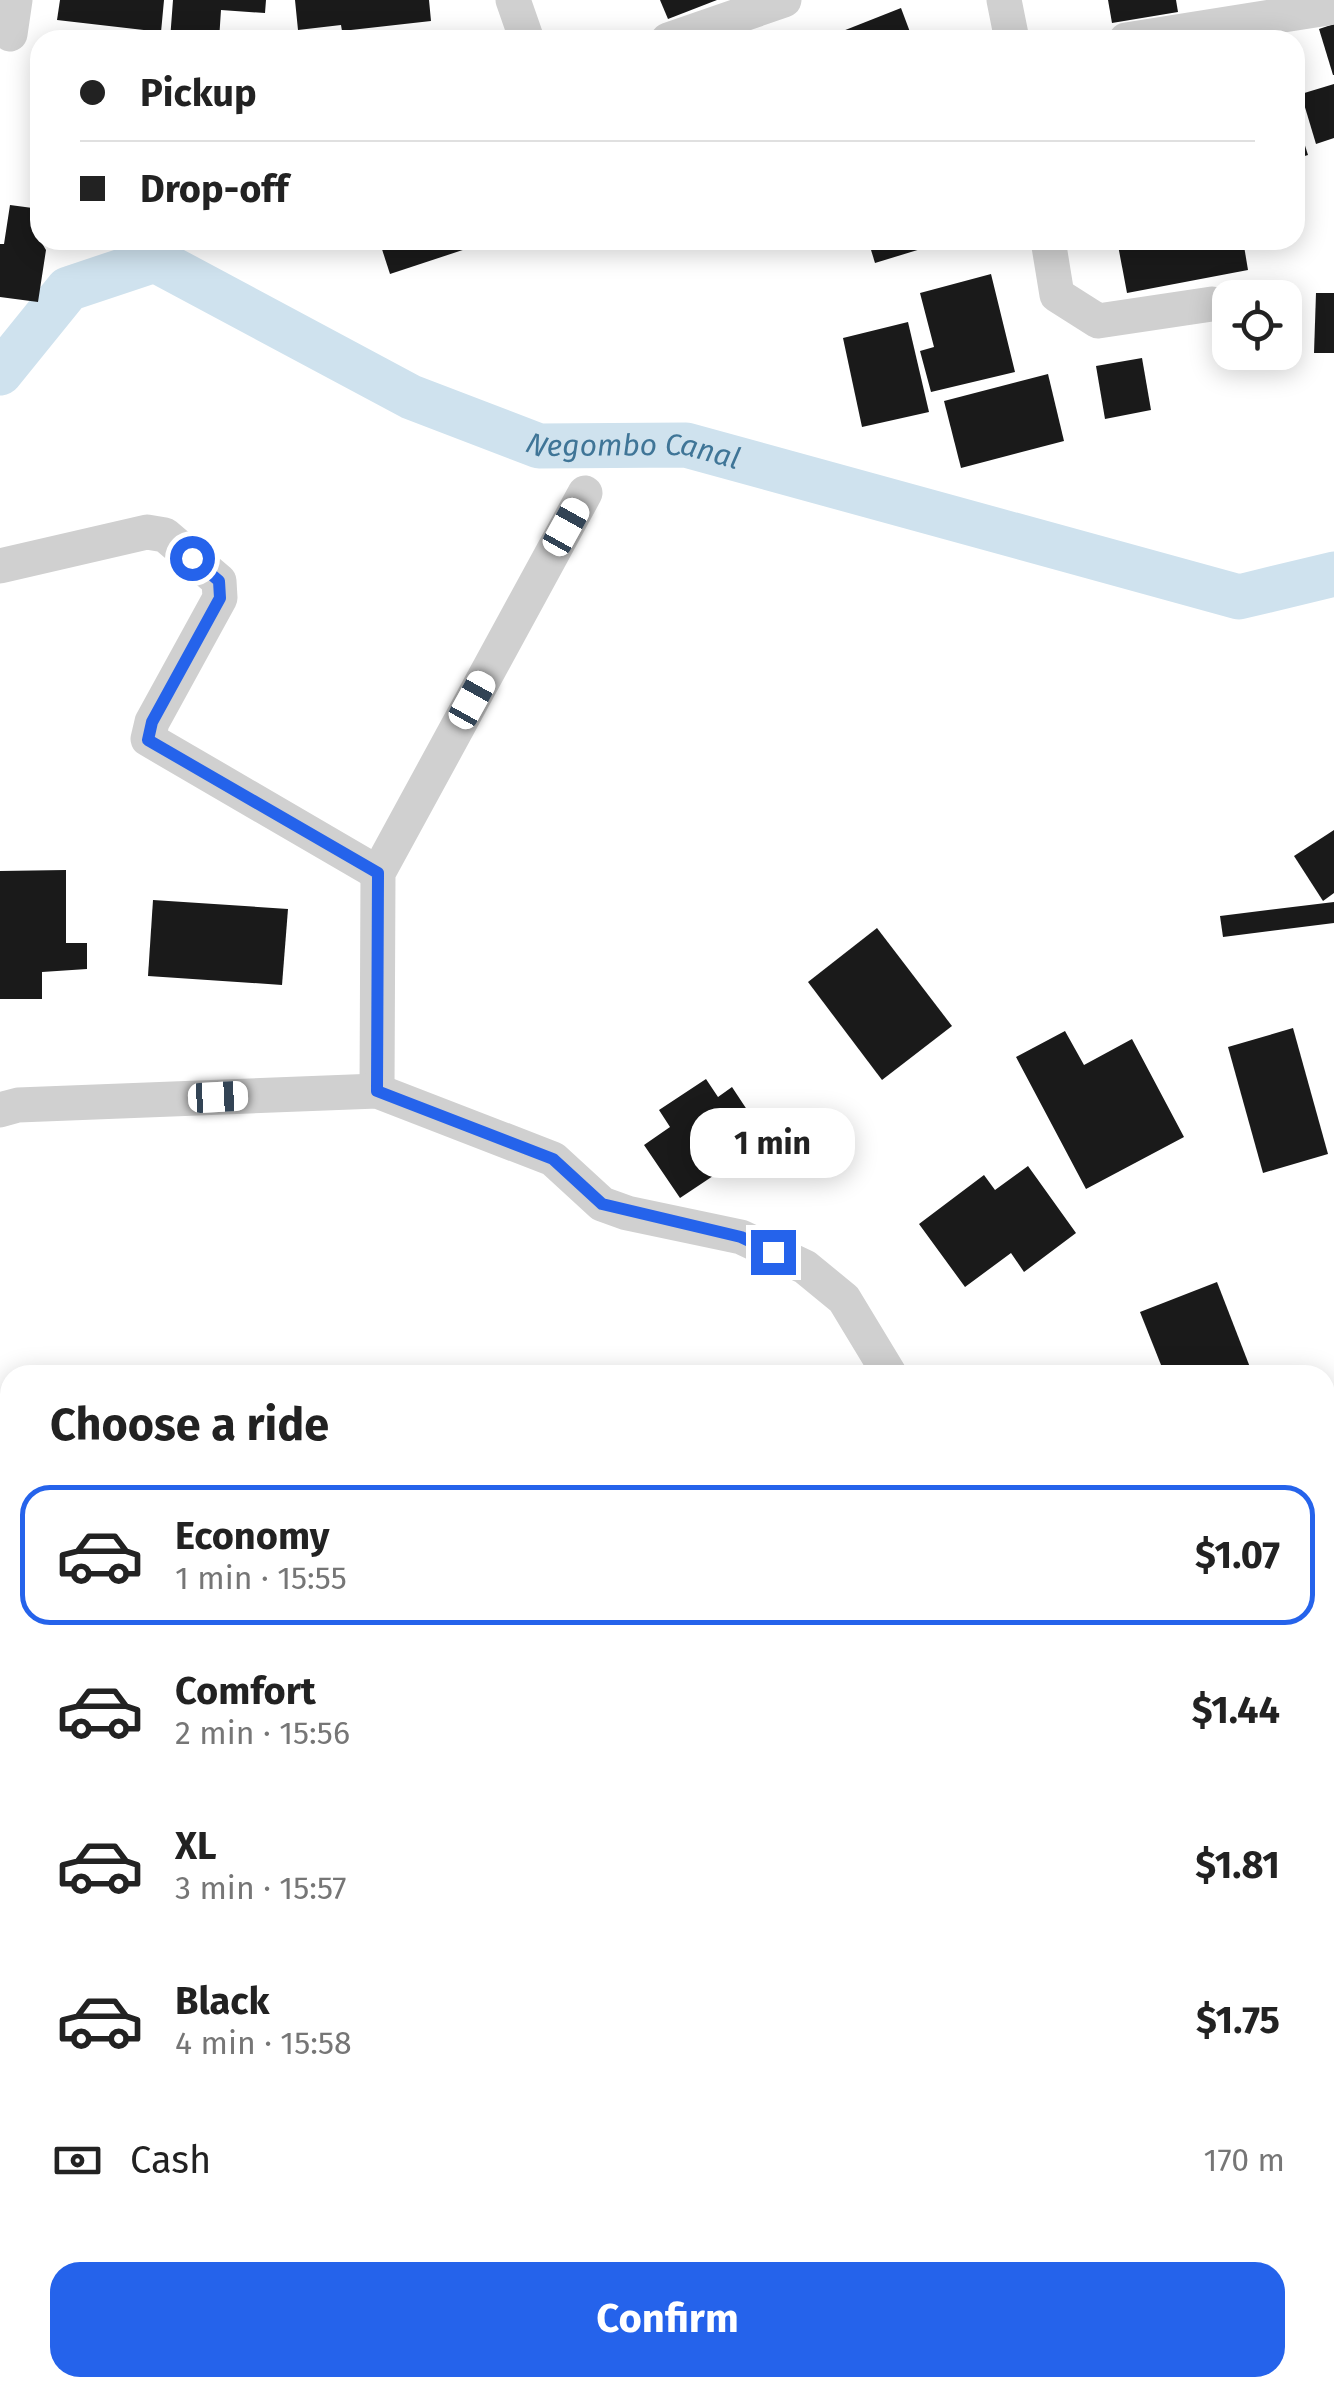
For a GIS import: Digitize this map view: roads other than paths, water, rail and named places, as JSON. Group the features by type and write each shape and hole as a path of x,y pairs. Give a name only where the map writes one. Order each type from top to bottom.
{"street":[{"path":"513,0 524,30"},
{"path":"697,30 784,0"},
{"path":"1004,0 1010,30"},
{"path":"1189,30 1334,7"},
{"path":"1050,250 1057,295 1098,321 1212,304"},
{"path":"377,1091 378,873 586,493"},
{"path":"0,566 147,532 165,535 219,581 220,598 152,722 148,740 378,873"},
{"path":"0,1110 18,1106 377,1091 553,1159 602,1204 741,1237 805,1267 844,1299 884,1365"}],"waterway":[{"name":"Negombo Canal","path":"0,373 68,289 155,260 411,397 539,446 686,445 1239,597 1334,574"}]}
